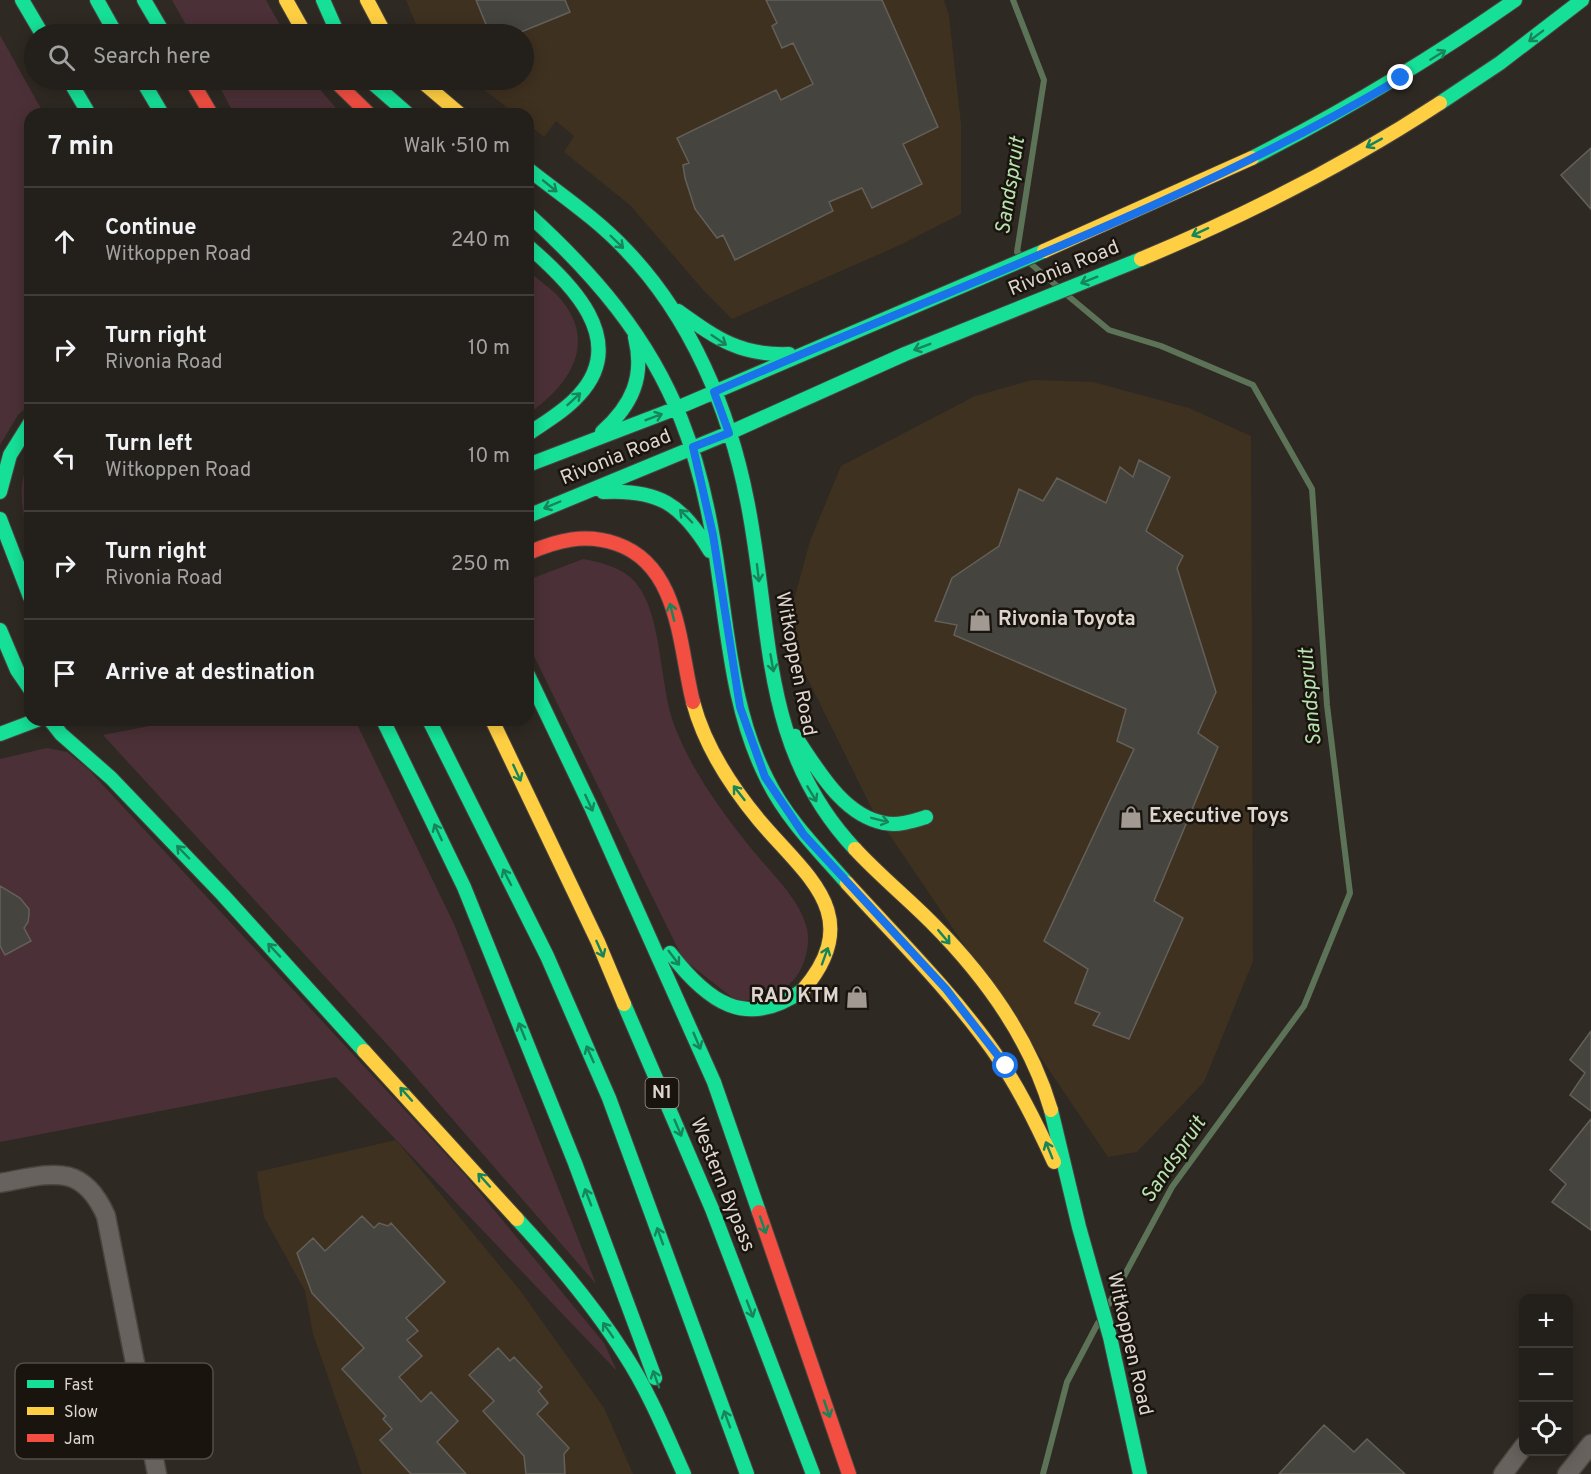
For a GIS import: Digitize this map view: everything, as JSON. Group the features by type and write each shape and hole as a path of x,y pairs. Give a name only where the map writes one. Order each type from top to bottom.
{"main road":[{"path":"22,0 36,24"},
{"path":"97,0 111,24"},
{"path":"146,0 158,24"},
{"path":"286,0 299,24"},
{"path":"323,0 334,24"},
{"path":"367,0 380,24"},
{"name":"Rivonia Road","path":"534,463 678,407 803,352 1126,218 1281,146 1357,104 1462,39 1515,0"},
{"name":"Rivonia Road","path":"534,513 729,433 905,354 1144,258 1263,204 1406,125 1500,63 1582,0"},
{"path":"75,90 85,108"},
{"path":"148,90 158,108"},
{"path":"197,90 207,108"},
{"path":"344,90 363,108"},
{"path":"380,90 401,108"},
{"path":"432,90 453,108"},
{"name":"Witkoppen Road","path":"534,174 615,240 671,306 696,350 729,433 748,503 762,605 783,720 803,777 834,825 880,875 933,924 986,987 1022,1038 1048,1092 1079,1226 1099,1294 1140,1474"},
{"name":"Witkoppen Road","path":"534,219 579,260 629,319 653,357 678,407 693,447 718,565 740,707 758,763 774,793 804,835 946,989 988,1041 1026,1100 1079,1226"},
{"path":"534,251 565,279 582,299 596,329 598,349 595,369 581,392 534,429"},
{"path":"671,306 738,351 765,355 803,352"},
{"path":"590,441 624,411 637,390 640,357 629,319"},
{"path":"0,492 5,469 15,444 24,431"},
{"path":"577,495 632,490 663,498 681,511 695,526 718,565"},
{"path":"0,519 24,581"},
{"path":"534,551 565,539 602,540 621,546 650,565 668,596 697,719 706,741 730,782 761,822 809,874 823,899 829,917 829,948 819,972 805,989 770,1008 749,1010 728,1006 693,984 638,912"},
{"path":"0,630 24,667 0,677"},
{"path":"534,688 714,1082 849,1474"},
{"path":"783,720 835,788 858,811 883,822 897,823 926,818"},
{"path":"0,734 24,725"},
{"path":"55,726 111,778 238,911 561,1267 625,1354 645,1389 684,1474"},
{"path":"385,726 459,877 492,957 579,1173 689,1474"},
{"path":"432,726 547,956 609,1098 747,1474"},
{"name":"Western Bypass","path":"495,726 598,942 712,1209 813,1474"}],"street":[{"path":"0,1183 39,1176 71,1177 90,1187 106,1216 135,1363"},
{"path":"1568,1474 1591,1444"},
{"path":"1503,1474 1519,1453"},
{"path":"154,1459 157,1474"}],"shaded area":[{"path":"172,0 266,0 279,24 185,24"},
{"path":"406,0 944,0 949,16 961,124 961,214 902,244 732,319 704,291 630,205 564,152 574,136 556,121 544,137 534,129 534,108 507,108 485,90 534,90 534,24 416,24"},
{"path":"0,35 24,78 24,90 31,90 41,108 24,108 24,410 18,415 0,445"},
{"path":"221,90 321,90 336,108 231,108"},
{"path":"534,276 557,295 570,312 577,329 578,345 574,361 567,376 534,409"},
{"path":"1032,380 1093,382 1189,408 1251,436 1253,961 1204,1082 1137,1152 1108,1157 872,809 785,633 810,541 841,466 975,396"},
{"path":"24,476 24,514 22,499"},
{"path":"583,559 604,564 625,573 636,583 645,597 656,633 670,711 682,743 718,805 783,885 798,906 803,918 808,936 807,952 797,975 787,986 776,992 739,1003 683,959 534,656 534,578"},
{"path":"149,726 358,726 454,924 596,1284 395,1053 103,735"},
{"path":"47,748 67,752 88,769 466,1176 604,1343 617,1371 336,1077 0,1142 0,759"},
{"path":"396,1140 519,1289 604,1408 633,1474 362,1474 313,1334 305,1291 264,1217 257,1172"}],"building":[{"path":"476,0 565,0 570,12 534,27 534,24 486,24"},
{"path":"766,0 882,0 938,127 903,144 922,184 872,208 862,188 829,202 833,211 735,260 723,235 717,238 695,209 683,165 689,163 677,138 776,90 781,100 813,84 793,43 782,48 772,26 777,23"},
{"path":"1591,148 1591,209 1561,175"},
{"path":"1139,460 1170,477 1146,531 1183,556 1177,568 1216,692 1198,733 1218,747 1154,901 1183,918 1129,1039 1093,1025 1100,1013 1075,1003 1088,969 1044,941 1134,749 1117,741 1126,709 954,635 957,625 935,621 952,578 999,546 1019,489 1043,501 1057,478 1106,503 1120,467 1133,477"},
{"path":"0,886 20,898 29,909 28,922 24,928 31,941 5,955 0,946"},
{"path":"1591,1031 1591,1111 1570,1095 1585,1073 1570,1060"},
{"path":"1591,1119 1591,1230 1552,1202 1566,1184 1550,1170"},
{"path":"362,1216 374,1228 379,1223 388,1226 391,1223 445,1282 406,1318 418,1331 407,1340 422,1356 399,1377 421,1402 431,1392 458,1421 437,1442 466,1474 411,1474 380,1440 392,1429 383,1419 386,1416 342,1369 364,1348 312,1293 297,1253 313,1238 325,1251"},
{"path":"498,1348 510,1361 514,1357 542,1387 538,1391 548,1403 537,1414 569,1448 564,1454 565,1474 526,1474 524,1456 483,1411 494,1401 469,1375"},
{"path":"1324,1425 1354,1452 1367,1439 1405,1474 1279,1474"}],"waterway":[{"name":"Sandspruit","path":"1013,0 1044,80 1017,252 1021,255"},
{"name":"Sandspruit","path":"1031,264 1057,286"},
{"name":"Sandspruit","path":"1067,295 1109,330 1161,346 1253,385 1312,489 1327,705 1350,893 1304,1006 1172,1187 1109,1304"},
{"name":"Sandspruit","path":"1043,1474 1067,1382 1098,1323"}],"traffic: fast":[{"path":"22,0 36,24"},
{"path":"97,0 110,24"},
{"path":"144,0 158,24"},
{"path":"323,0 334,24"},
{"path":"1252,158 1386,84 1515,0"},
{"path":"1440,103 1500,63 1582,0"},
{"path":"75,90 85,108"},
{"path":"148,90 158,108"},
{"path":"380,90 401,108"},
{"path":"534,174 591,218 626,250 670,305 704,366 730,432 747,500 767,640 785,728 801,769 824,810 855,849"},
{"path":"534,220 575,259 616,307 635,333 668,389 688,438 705,497 730,655 747,731 767,779 783,807 847,883"},
{"path":"534,251 576,294 588,313 596,333 598,354 593,374 579,395 534,430"},
{"path":"534,463 677,408 1044,251"},
{"path":"534,514 729,433 905,354 1141,259"},
{"path":"678,311 729,343 756,352 789,354"},
{"path":"602,432 621,411 634,389 638,365 635,337"},
{"path":"0,492 10,455 24,433"},
{"path":"603,492 639,493 667,503 689,522 710,551"},
{"path":"0,519 24,581"},
{"path":"0,630 17,670 24,680"},
{"path":"534,688 591,807 714,1082 759,1212"},
{"path":"0,734 24,725"},
{"path":"55,726 111,778 223,895 364,1051"},
{"path":"386,726 464,887 575,1163 655,1378"},
{"path":"432,726 547,956 609,1098 747,1474"},
{"path":"795,736 832,789 855,811 889,824 905,823 926,817"},
{"path":"670,953 698,985 713,997 729,1005 746,1009 763,1008 782,1002 803,990"},
{"path":"624,1004 712,1209 813,1474"},
{"path":"1051,1110 1079,1227 1110,1337 1140,1474"},
{"path":"517,1219 574,1284 625,1355 649,1398 684,1474"}],"traffic: slow":[{"path":"286,0 299,24"},
{"path":"367,0 380,24"},
{"path":"432,90 453,108"},
{"path":"1141,259 1294,188 1369,147 1440,103"},
{"path":"1044,251 1252,158"},
{"path":"693,702 704,734 738,793 810,878 822,897 829,918 830,940 821,963 803,990"},
{"path":"495,726 598,942 624,1004"},
{"path":"855,849 951,942 987,986 1018,1033 1031,1058 1051,1110"},
{"path":"847,883 940,984 992,1049 1026,1104 1054,1162"},
{"path":"364,1051 517,1219"}],"traffic: jam":[{"path":"197,90 207,108"},
{"path":"344,90 363,108"},
{"path":"534,551 561,542 594,539 617,544 638,555 653,570 665,589 679,634 693,702"},
{"path":"759,1212 849,1474"}],"place":[{"name":"Rivonia Toyota","path":"980,620"},
{"name":"Executive Toys","path":"1131,817"},
{"name":"RAD KTM","path":"857,997"}],"route":[{"path":"1006,1066 946,989 804,835 774,793 758,763 740,707 735,683 713,535 693,447 729,433 714,392 803,352 1126,218 1236,168 1281,146 1401,78"}]}
